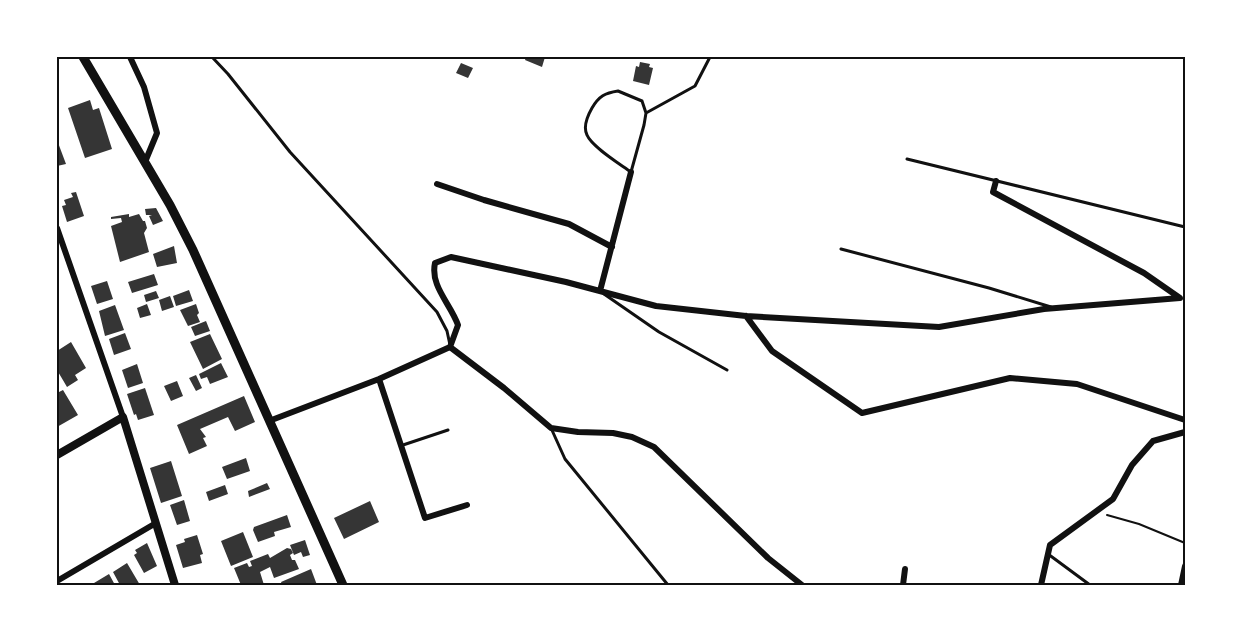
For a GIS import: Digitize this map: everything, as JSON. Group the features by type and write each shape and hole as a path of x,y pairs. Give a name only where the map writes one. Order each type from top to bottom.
{"main road":[{"path":"83,57 170,205 193,250 343,585"}],"street":[{"path":"130,57 144,87 157,133 145,162"},
{"path":"600,291 631,172"},
{"path":"996,181 993,192 1144,273 1182,298"},
{"path":"437,184 569,224 612,247"},
{"path":"57,228 123,417 175,585"},
{"path":"269,421 379,379 450,347 458,325 453,310 439,290 433,275 435,263 451,257 656,306 746,316 939,327 1055,308 1182,298"},
{"path":"746,316 771,351 862,413 1010,378 1077,384 1185,420"},
{"path":"450,347 551,428 578,432 613,433 632,437 654,447 768,558 802,585"},
{"path":"379,379 425,518 467,506"},
{"path":"57,455 123,417"},
{"path":"1041,585 1050,546 1113,499 1132,465 1153,441 1185,432"},
{"path":"57,581 156,523"},
{"path":"1180,585 1185,566"},
{"path":"903,585 905,569"}],"lane":[{"path":"212,57 290,152 437,312 447,331 450,347"},
{"path":"646,113 695,86 710,57"},
{"path":"618,91 631,95 642,101 646,113 631,172 587,136 586,125 590,112 605,93 618,91"},
{"path":"907,159 1185,227"},
{"path":"841,249 1055,308"},
{"path":"600,291 659,332 727,370"},
{"path":"551,428 565,459 668,585"},
{"path":"401,446 447,430"},
{"path":"1048,554 1090,585"}],"path":[{"path":"1095,512 1139,524 1185,543"}],"building":[{"path":"526,57 545,57 542,67 525,60"},
{"path":"640,62 650,64 649,67 653,68 649,85 633,81 636,66 639,67"},
{"path":"461,63 473,68 468,78 456,73"},
{"path":"90,100 93,110 99,108 112,149 85,158 68,108"},
{"path":"57,140 66,164 57,166"},
{"path":"76,192 84,216 67,222 62,206 66,205 64,200 73,197 71,193"},
{"path":"156,208 163,221 153,225 149,216 152,215 146,215 145,209"},
{"path":"129,214 129,217 139,214 145,221 147,228 144,233 149,252 120,262 111,226 122,222 121,218 111,219 111,217"},
{"path":"174,246 177,263 157,267 153,254"},
{"path":"154,274 158,285 132,293 128,282"},
{"path":"107,281 113,299 97,304 91,286"},
{"path":"189,290 193,301 176,306 173,296"},
{"path":"156,291 159,298 146,302 144,295"},
{"path":"170,296 174,307 162,311 159,300"},
{"path":"147,304 151,315 140,318 137,308"},
{"path":"196,304 200,322 188,326 180,310"},
{"path":"115,305 124,330 105,336 99,311"},
{"path":"206,321 210,331 195,336 191,327"},
{"path":"125,333 131,349 114,355 109,339"},
{"path":"210,334 222,359 203,369 190,342"},
{"path":"71,342 86,368 75,375 78,380 67,387 57,370 57,351"},
{"path":"221,363 228,377 210,384 207,377 201,379 199,374"},
{"path":"137,364 143,383 128,388 122,370"},
{"path":"196,375 202,388 196,391 189,378"},
{"path":"177,381 183,396 171,401 164,386"},
{"path":"145,388 154,415 138,420 127,394"},
{"path":"63,390 78,415 57,427 57,393"},
{"path":"244,396 255,422 235,431 228,417 200,429 206,437 203,438 207,446 189,454 177,425"},
{"path":"246,458 250,471 227,479 222,467"},
{"path":"171,461 182,496 161,503 150,468"},
{"path":"267,483 270,489 249,497 248,491"},
{"path":"225,485 228,494 209,501 206,492"},
{"path":"184,500 190,521 177,525 170,505"},
{"path":"370,501 379,522 344,539 334,518"},
{"path":"287,515 291,527 274,532 275,536 258,542 254,527"},
{"path":"243,532 253,557 231,566 221,541"},
{"path":"197,535 203,554 200,555 202,563 183,568 176,545 185,542 184,539"},
{"path":"305,540 310,555 303,557 301,552 294,555 290,545"},
{"path":"147,543 157,566 144,573 134,555 137,553 135,550"},
{"path":"287,548 291,549 292,560 295,560 299,569 274,578 270,567 260,572 264,585 241,585 234,568 247,563 249,567 252,566 250,561 268,554 270,558"},
{"path":"127,563 140,585 120,585 113,572"},
{"path":"311,569 317,585 282,585 281,582"},
{"path":"109,574 115,585 95,585 94,583"}]}
